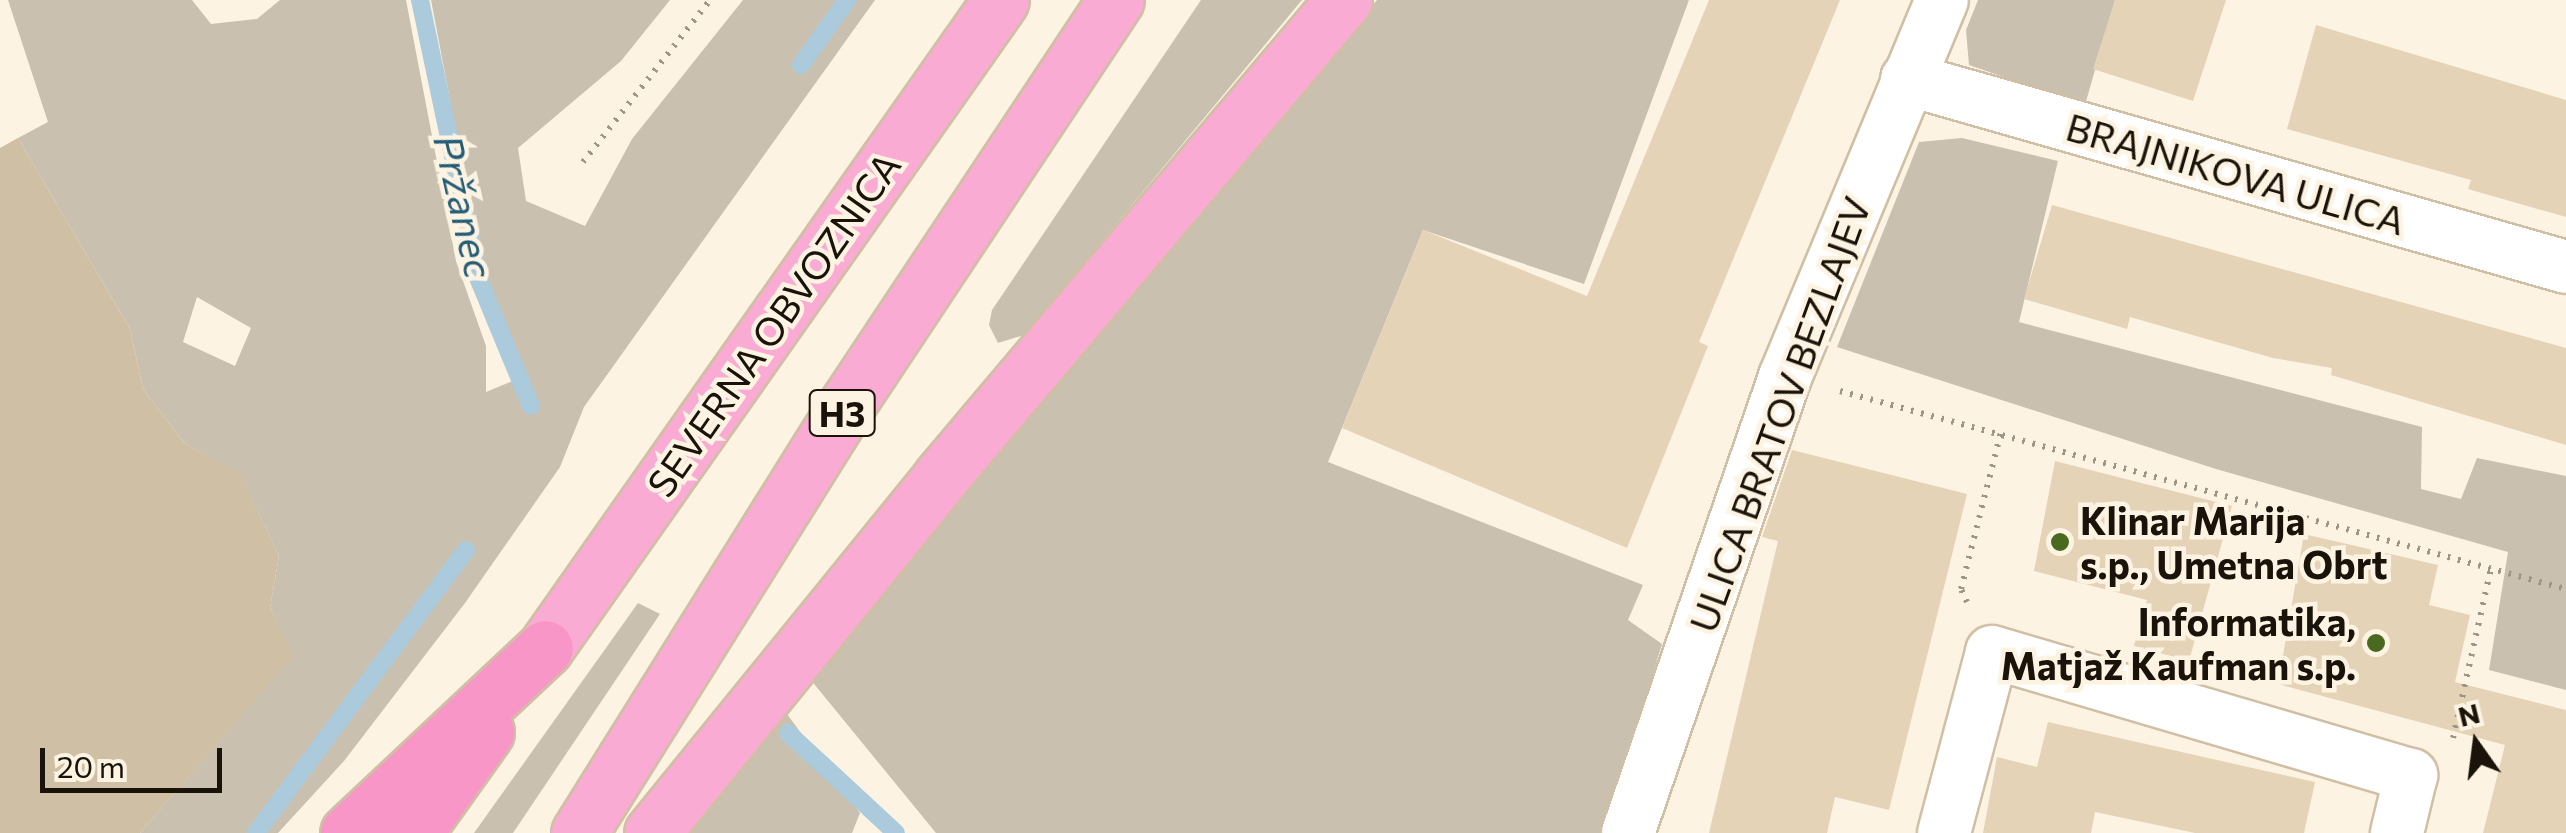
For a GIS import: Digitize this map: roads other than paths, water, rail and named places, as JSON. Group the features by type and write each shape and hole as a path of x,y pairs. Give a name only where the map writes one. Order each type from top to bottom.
{"highway":[{"name":"SEVERNA OBVOZNICA","path":"545,648 1000,0"},
{"name":"H3","path":"579,833 848,402 1116,0"},
{"path":"652,833 940,478 1344,0"},
{"path":"348,833 545,648"},
{"path":"414,833 545,648"}],"street":[{"name":"ULICA BRATOV BEZLAJEV","path":"1628,833 1786,377 1942,0"},
{"name":"BRAJNIKOVA ULICA","path":"1907,79 2566,267"},
{"path":"1944,833 1992,652 2411,775 2397,833"}],"waterway":[{"name":"Pržanec","path":"420,0 479,280 531,406"},
{"path":"801,65 847,0"},
{"path":"256,833 466,550"},
{"name":"Pržanec","path":"788,733 896,833"}],"place":[{"name":"Klinar Marija s.p., Umetna Obrt","path":"2060,542"},
{"name":"Informatika, Matjaž Kaufman s.p.","path":"2376,643"}]}
